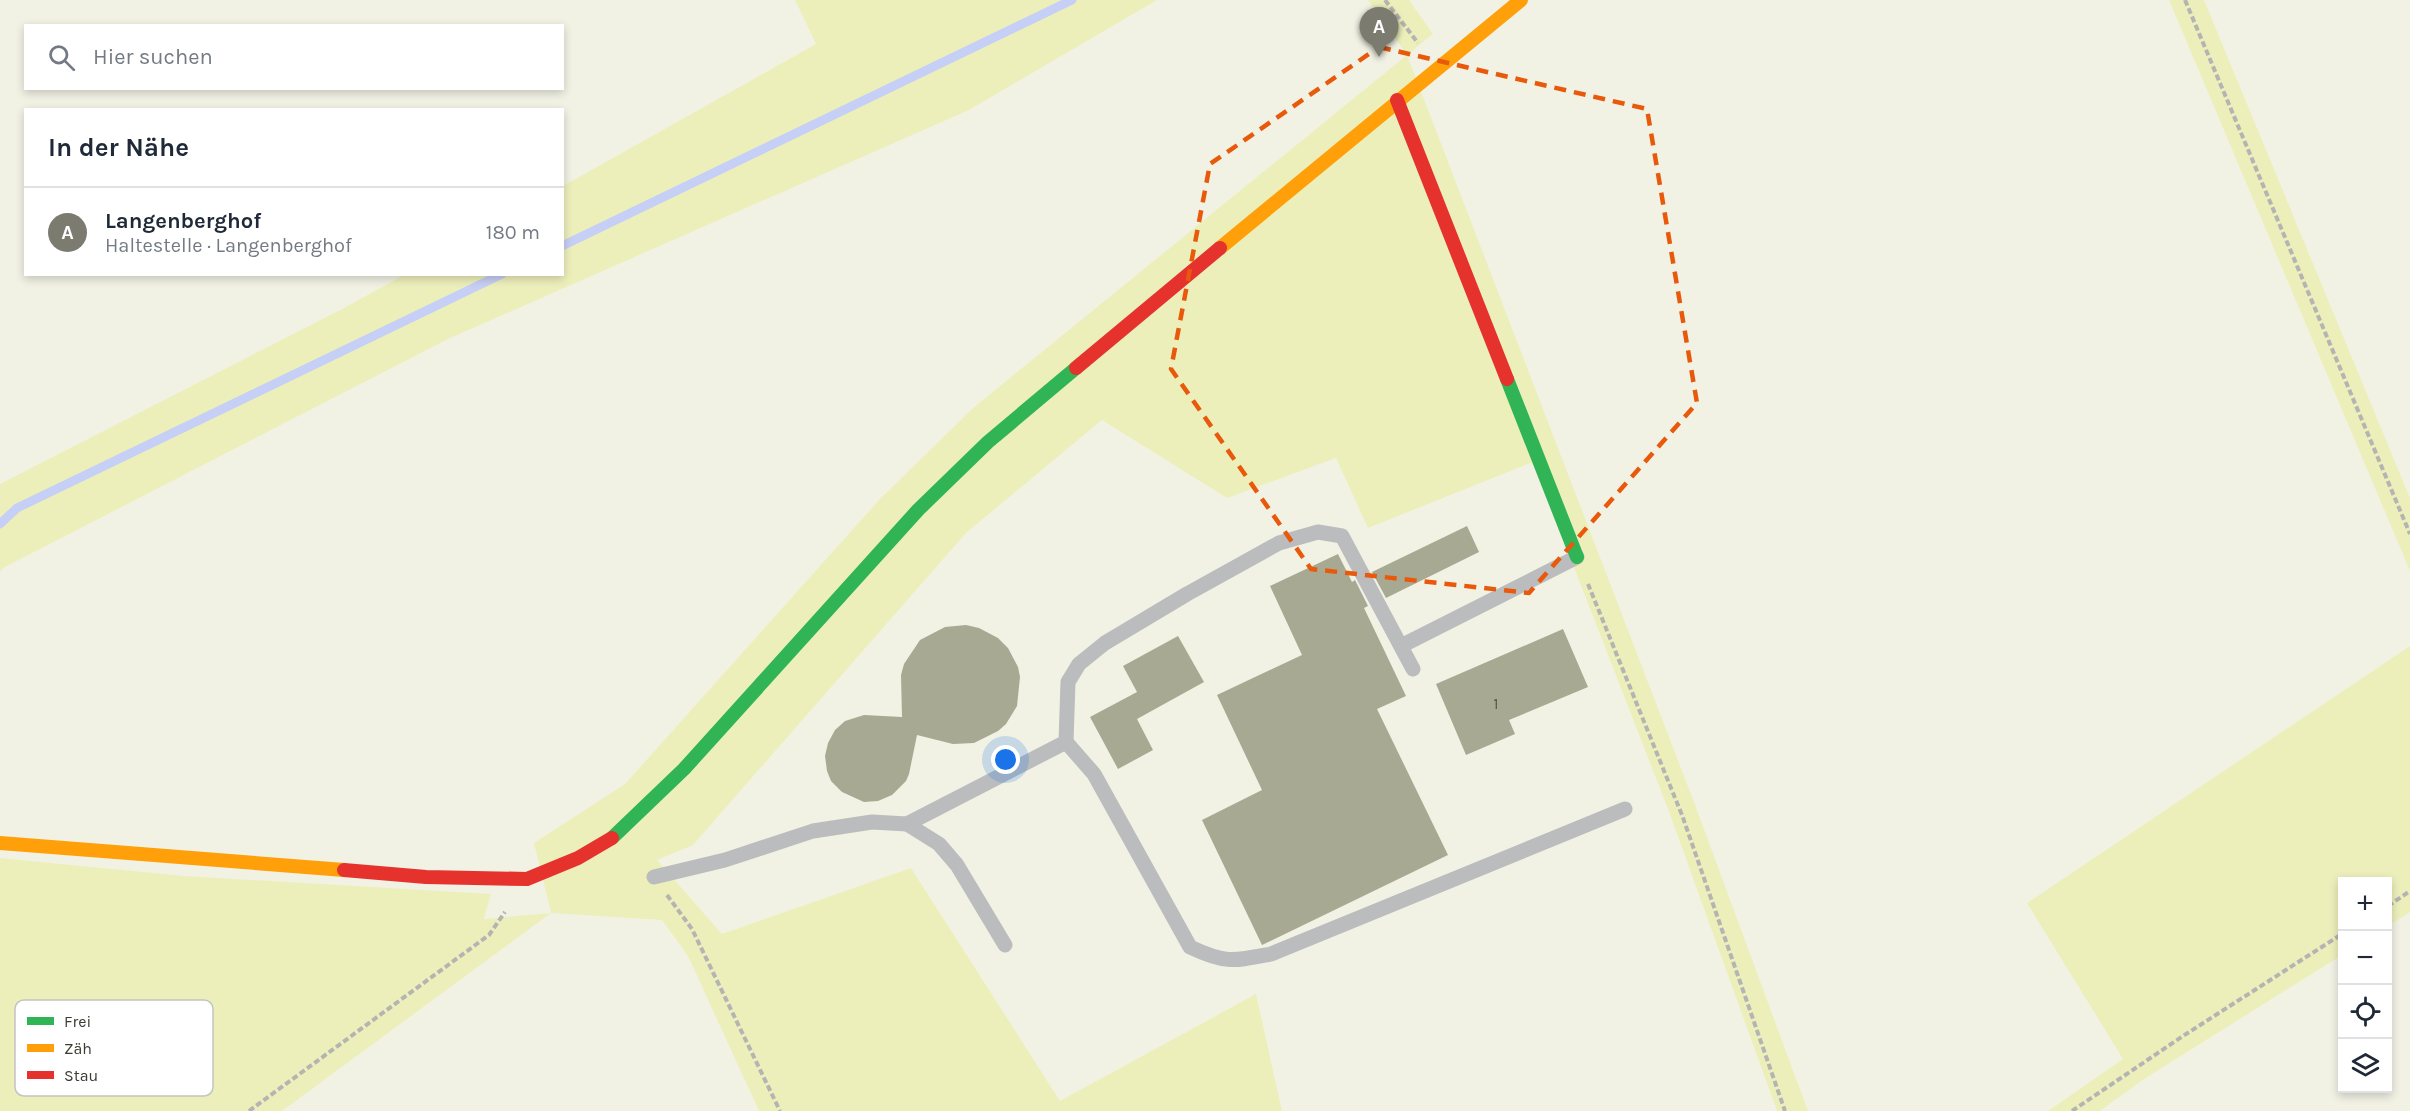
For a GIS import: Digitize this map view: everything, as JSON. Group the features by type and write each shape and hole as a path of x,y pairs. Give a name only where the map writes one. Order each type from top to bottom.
{"main road":[{"path":"0,843 426,877 493,880 527,879 578,858 618,834 684,769 918,510 988,442 1397,100 1521,0"},
{"path":"1397,100 1577,557"}],"lane":[{"path":"1413,669 1342,536 1318,532 1279,543 1115,637 1079,664 1068,682 1066,742 1094,774 1190,947 1211,957 1233,962 1272,954 1625,809"},
{"path":"1401,646 1577,557"},
{"path":"907,824 1066,742"},
{"path":"654,877 725,860 813,831 872,822 907,824 939,844 957,864 1005,945"}],"path":[{"path":"1385,0 1437,68"},
{"path":"2185,0 2410,534"},
{"path":"1577,557 1682,815 1785,1111"},
{"path":"654,877 692,929 780,1111"},
{"path":"249,1111 489,935 527,879"},
{"path":"2392,903 2410,891"},
{"path":"2072,1111 2183,1036 2338,937"}],"highlighted area":[{"path":"1379,47 1647,109 1697,403 1529,593 1311,569 1171,369 1210,164"}],"green space":[{"path":"795,0 1157,0 969,110 448,339 3,568 0,572 0,484 402,276 564,276 564,185 816,44"},
{"path":"1368,0 1409,0 1433,34 1407,55"},
{"path":"2169,0 2204,0 2410,498 2410,571"},
{"path":"1407,55 1694,802 1808,1111 1777,1111 1668,809 1533,462 1368,528 1336,458 1227,498 1102,420 966,533 693,845 657,860 722,934 911,868 1060,1101 1256,994 1282,1111 759,1111 688,956 662,920 551,913 534,843 625,784 879,500 973,408"},
{"path":"2410,646 2410,912 2392,923 2392,877 2338,877 2338,958 2144,1079 2100,1111 2048,1111 2123,1059 2027,903"},
{"path":"0,858 184,876 491,894 484,919 551,913 282,1111 0,1111"}],"building":[{"path":"1467,526 1479,552 1386,598 1372,572"},
{"path":"1338,554 1352,582 1355,580 1368,606 1364,608 1406,696 1377,709 1448,855 1262,945 1202,820 1262,790 1217,695 1302,655 1270,586"},
{"path":"966,625 979,628 998,638 1008,648 1018,667 1020,677 1017,706 1006,724 998,731 974,743 953,744 917,735 909,774 906,781 892,795 878,801 864,802 842,792 831,781 825,756 828,743 835,730 845,721 864,715 902,717 901,675 904,664 920,640 945,627"},
{"path":"1563,629 1588,687 1509,720 1515,734 1466,755 1436,684"},
{"path":"1178,636 1204,682 1137,719 1153,750 1118,769 1090,717 1137,692 1123,666"}],"waterway":[{"path":"564,245 1072,0"},
{"path":"0,524 17,508 498,276"}],"traffic: fast":[{"path":"612,838 684,769 918,510 988,442 1076,368"},
{"path":"1507,379 1577,557"}],"traffic: slow":[{"path":"1220,248 1521,0"},
{"path":"0,843 344,870"}],"traffic: jam":[{"path":"1397,100 1507,379"},
{"path":"1076,368 1220,248"},
{"path":"344,870 426,877 527,879 578,858 612,838"}],"place":[{"name":"Langenberghof","path":"1379,57"}]}
